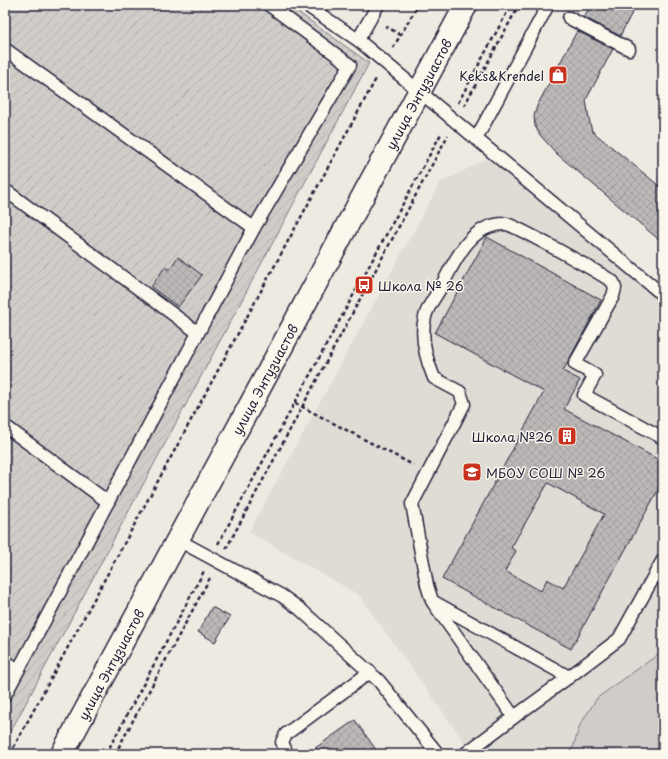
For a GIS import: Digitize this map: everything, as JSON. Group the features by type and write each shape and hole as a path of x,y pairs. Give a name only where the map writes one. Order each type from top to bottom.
{"street":[{"name":"улица Энтузиастов","path":"62,754 466,5"}],"lane":[{"path":"5,695 197,332 254,228 350,65 269,5"},
{"path":"306,5 358,40 663,295"},
{"path":"358,40 378,5"},
{"path":"476,139 548,5"},
{"path":"569,18 629,49"},
{"path":"5,49 254,228"},
{"path":"5,190 197,332"},
{"path":"514,717 432,601 428,592 411,505 464,404 460,392 434,378 425,350 423,335 425,316 461,250 472,237 485,228 508,224 613,282 615,288 613,296 575,364 595,375 584,395 663,438"},
{"path":"5,426 108,502"},
{"path":"178,540 282,596 300,609 379,681 438,754"},
{"path":"465,754 620,639 663,560"},
{"path":"432,601 569,677"},
{"path":"5,661 18,670"},
{"path":"287,754 282,742 286,734 370,672"}],"path":[{"path":"10,754 385,63 418,5"},
{"path":"106,754 303,407 511,5"},
{"path":"115,754 295,403 453,119 519,5"},
{"path":"295,403 428,472"}],"shaded area":[{"path":"5,5 288,5 369,63 5,742"},
{"name":"МБОУ СОШ № 26","path":"488,158 663,305 663,754 473,754 359,595 249,532 440,183"},
{"path":"663,651 663,754 571,754 580,725 597,698"}],"building":[{"path":"591,5 636,5 620,36 584,17"},
{"path":"577,31 613,49 586,100 592,131 663,189 663,243 557,154 540,135 535,126 534,116 537,106"},
{"name":"Школа №26","path":"487,237 601,300 563,371 580,380 564,409 663,462 663,481 571,649 442,579 544,392 435,333","holes":["548,483 604,514 563,588 547,579 541,591 505,571 516,551 511,548"]},
{"path":"178,257 202,275 178,307 151,287 165,267 169,270"},
{"path":"212,607 230,617 215,642 198,632"},
{"path":"355,720 379,754 307,754 328,739"}],"place":[{"name":"Keks&Krendel","path":"558,75"},
{"name":"Школа № 26","path":"364,285"},
{"name":"Школа №26","path":"567,436"},
{"name":"МБОУ СОШ № 26","path":"472,472"}]}
